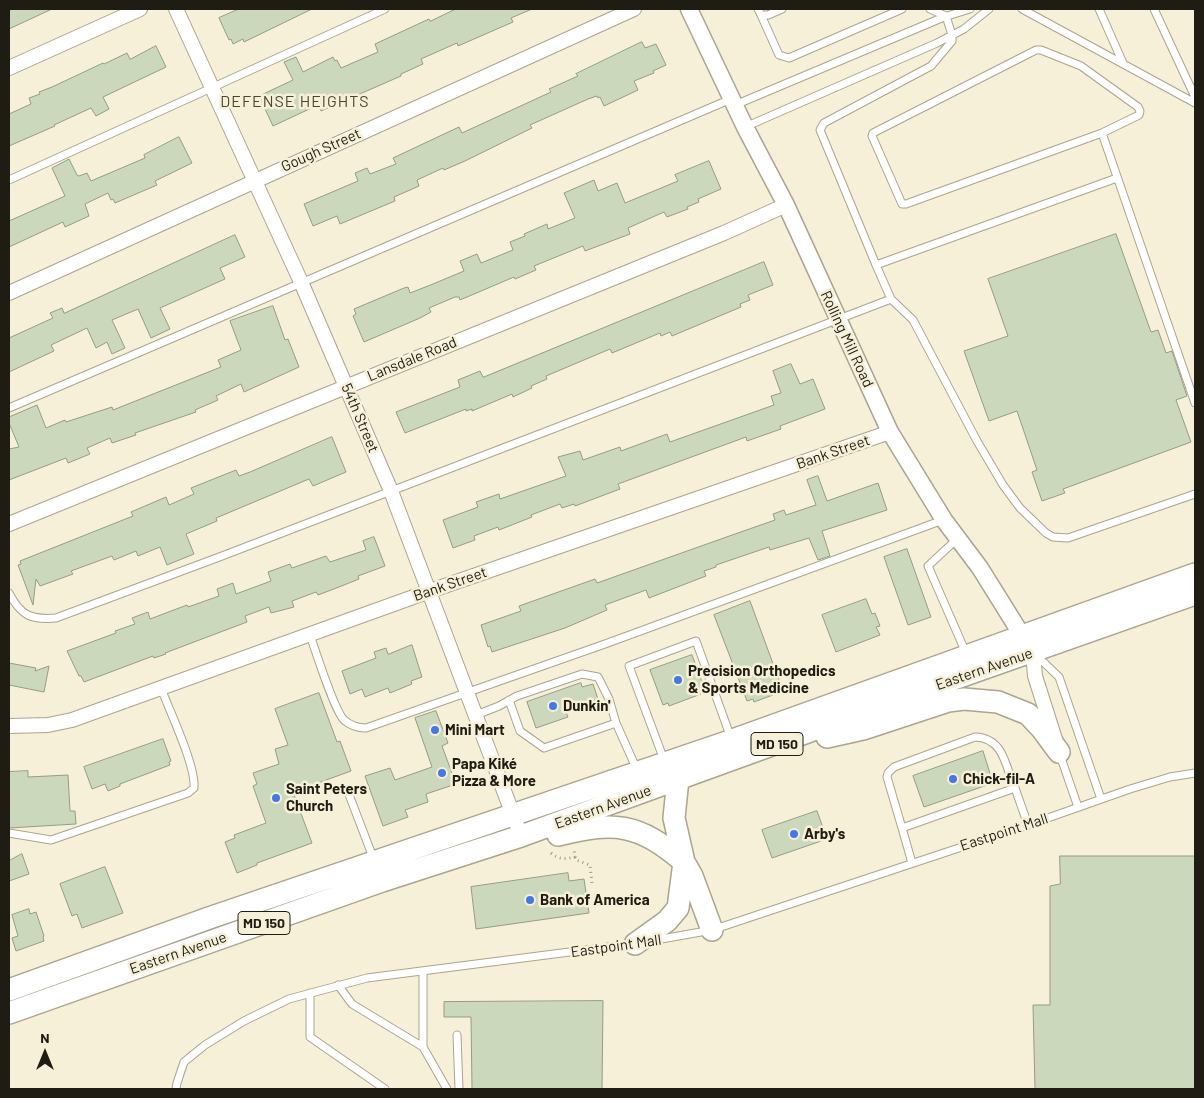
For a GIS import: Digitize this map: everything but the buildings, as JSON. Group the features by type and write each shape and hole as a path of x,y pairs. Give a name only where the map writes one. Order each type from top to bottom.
{"main road":[{"name":"Eastern Avenue","path":"9,1013 378,872 513,816 638,773 672,772 758,750 954,679 1028,644 1195,574"},
{"name":"Eastern Avenue","path":"9,990 209,918 378,872 521,836 672,772 730,742 967,656 1028,644 1195,594"},
{"path":"758,750 863,730 948,701 964,699 998,702 1028,714 1059,752"},
{"path":"672,772 674,818 684,862 692,876 712,930"},
{"path":"521,836 543,838 603,826 618,827 635,830 663,845 684,862"},
{"path":"635,944 667,922 678,908 684,862"},
{"path":"9,1028 52,1010 77,988"}],"street":[{"path":"9,68 140,9"},
{"name":"54th Street","path":"176,9 301,282 391,491 521,836"},
{"name":"Gough Street","path":"9,293 634,9"},
{"name":"Rolling Mill Road","path":"689,9 745,127 786,205 890,432 944,520 980,568 1028,644"},
{"name":"Lansdale Road","path":"9,524 724,233 786,205"},
{"name":"Bank Street","path":"9,726 48,725 72,720 430,591 890,432"},
{"path":"1028,644 1035,676 1059,752"}],"lane":[{"path":"9,180 385,9"},
{"path":"760,12 768,15 782,9"},
{"path":"760,12 779,54 789,58 902,9"},
{"path":"930,9 946,16 952,35 952,41 932,66 824,122 820,130 891,299 913,320 977,441 1003,485 1020,508 1046,533 1053,537 1068,538 1195,494"},
{"path":"9,408 301,282 733,102 946,16 970,9"},
{"path":"745,127 952,35 964,29 989,9"},
{"path":"1022,9 1195,103"},
{"path":"1099,9 1123,64"},
{"path":"1154,9 1195,97"},
{"path":"1036,50 1041,50 1081,66 1138,107 1139,114 1102,133 906,204 902,204 899,201 872,136 875,131 1036,50"},
{"path":"1102,133 1195,403"},
{"path":"876,265 1117,178"},
{"path":"9,593 15,604 24,614 38,619 56,618 838,320 852,313 870,309 891,299"},
{"path":"310,635 336,707 343,719 356,728 366,728 605,644 944,520"},
{"path":"957,539 928,566 967,656"},
{"path":"672,772 629,666 696,641 730,742"},
{"path":"1028,644 1059,677 1102,799"},
{"path":"476,715 517,696 582,674 598,677 609,699 616,723 638,773"},
{"path":"9,833 51,840 188,793 194,788 195,780 189,760 161,688"},
{"path":"509,700 520,731 544,748 616,723"},
{"path":"912,863 888,782 890,769 975,737 984,737 993,741 998,747 1028,825"},
{"path":"1059,752 1078,807"},
{"name":"Eastpoint Mall","path":"176,1089 184,1062 205,1045 244,1021 288,999 367,978 635,944 712,930 1102,799 1170,777 1195,773"},
{"path":"902,828 1015,788"},
{"path":"348,792 378,872"},
{"path":"423,971 423,1048"},
{"path":"338,985 352,1004 423,1048 447,1089"},
{"path":"310,993 310,1037 385,1089"},
{"path":"457,1035 459,1089"}],"path":[{"path":"575,857 576,860 590,865 592,882"}],"place":[{"name":"Precision Orthopedics & Sports Medicine","path":"678,680"},
{"name":"Dunkin'","path":"553,706"},
{"name":"Mini Mart","path":"435,730"},
{"name":"Papa Kiké Pizza & More","path":"442,773"},
{"name":"Chick-fil-A","path":"953,779"},
{"name":"Saint Peters Church","path":"276,798"},
{"name":"Arby's","path":"794,834"},
{"name":"Bank of America","path":"530,900"}],"district":[{"name":"DEFENSE HEIGHTS","path":"295,102"}]}
